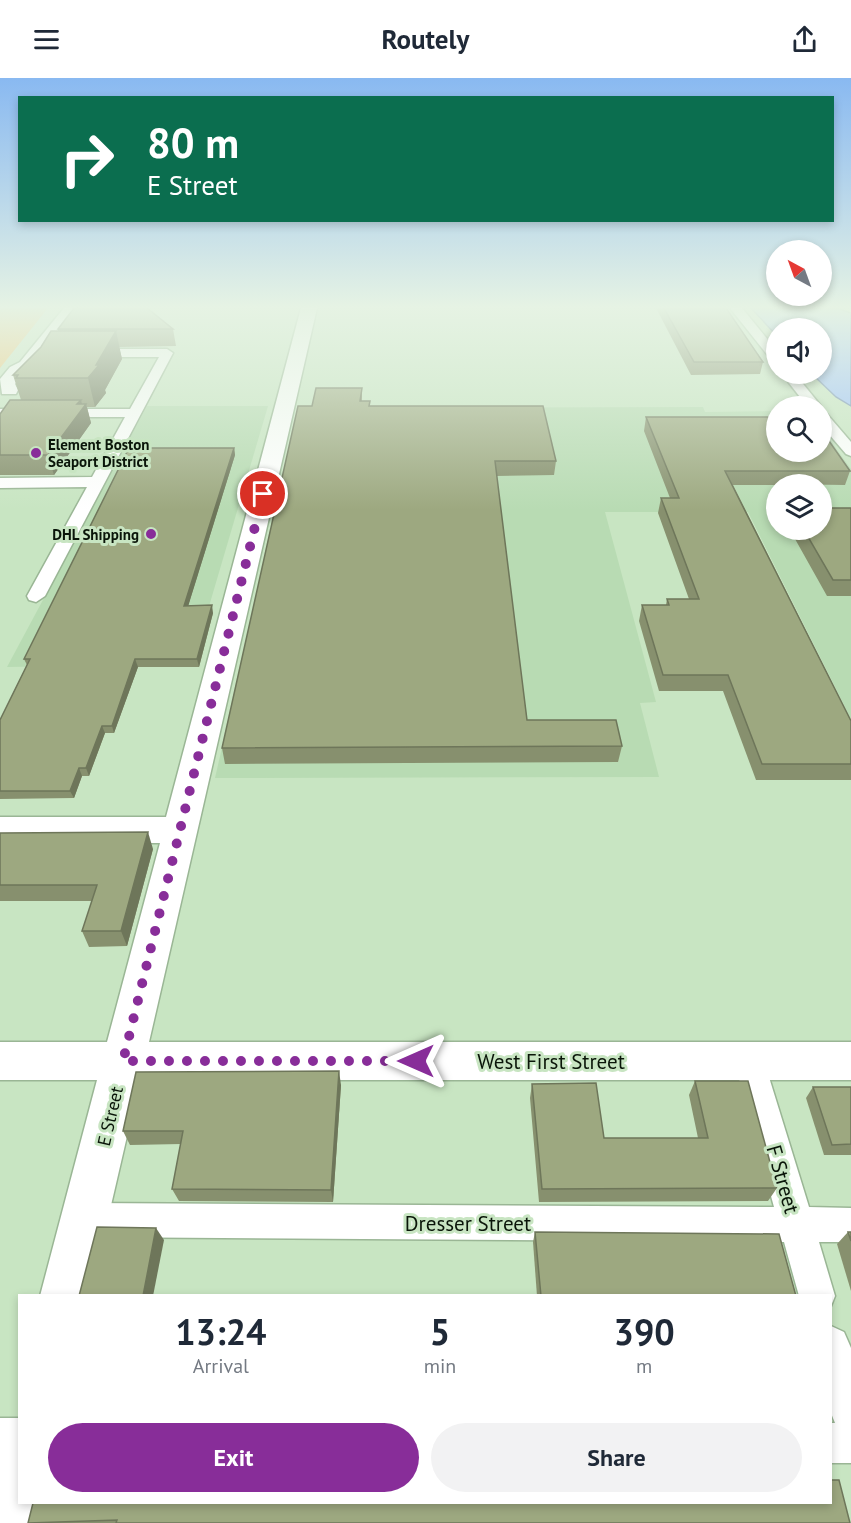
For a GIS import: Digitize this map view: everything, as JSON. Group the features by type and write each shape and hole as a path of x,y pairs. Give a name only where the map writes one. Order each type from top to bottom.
{"street":[{"path":"2,397 21,382 25,375"},
{"path":"36,596 99,483 154,375"},
{"name":"E Street","path":"66,1294 86,1220 123,1061 292,375"},
{"path":"796,384 806,396"},
{"path":"0,413 133,413"},
{"path":"832,429 851,451"},
{"path":"0,483 99,483"},
{"path":"0,830 181,830"},
{"name":"West First Street","path":"0,1061 851,1061"},
{"name":"F Street","path":"749,1061 816,1294"},
{"name":"Dresser Street","path":"86,1220 851,1226"},
{"path":"832,1348 851,1414"},
{"path":"0,1438 18,1438"},
{"path":"832,1443 851,1443"},
{"path":"8,1523 18,1485"}],"shaded area":[{"name":"DHL Shipping","path":"147,406 268,406 192,664 7,667"},
{"path":"703,407 705,412 766,411 766,462 832,462 832,443 851,469 851,719 748,512 605,512 656,702 640,703 659,777 215,778 300,408"}],"water":[{"path":"832,375 851,375 851,406 836,397 822,384 832,384"}],"building":[{"path":"18,375 90,375 88,378 16,378"},
{"path":"316,388 362,388 360,401 370,401 369,406 543,406 556,461 495,461 527,720 616,720 622,746 222,748 298,406 312,406"},
{"path":"10,400 81,400 77,404 86,404 48,455 0,455 0,414"},
{"path":"646,417 766,417 766,462 832,462 832,445 850,471 725,471 851,721 851,764 762,764 728,675 663,675 642,605 669,605 667,599 699,599 661,498 679,498"},
{"name":"DHL Shipping","path":"129,448 234,448 184,606 212,605 197,659 135,659 112,726 102,726 86,768 79,768 70,791 0,791 0,720 30,659 24,659"},
{"path":"832,508 851,508 851,580 833,580 810,540 832,540"},
{"path":"148,832 121,931 82,931 97,885 0,885 0,833"},
{"path":"339,1071 331,1190 172,1189 183,1131 123,1131 136,1072"},
{"path":"695,1081 748,1081 777,1188 542,1189 532,1084 596,1083 604,1138 708,1138"},
{"path":"813,1087 851,1087 851,1144 832,1145"},
{"path":"97,1227 156,1228 143,1294 80,1294"},
{"path":"535,1232 779,1234 795,1294 541,1294"},
{"path":"832,1480 839,1480 850,1523 116,1523 117,1520 28,1523 33,1504 832,1504"}],"place":[{"name":"Element Boston Seaport District","path":"36,453"},
{"name":"DHL Shipping","path":"151,534"}],"route":[{"path":"263,494 123,1061 416,1061"}]}
